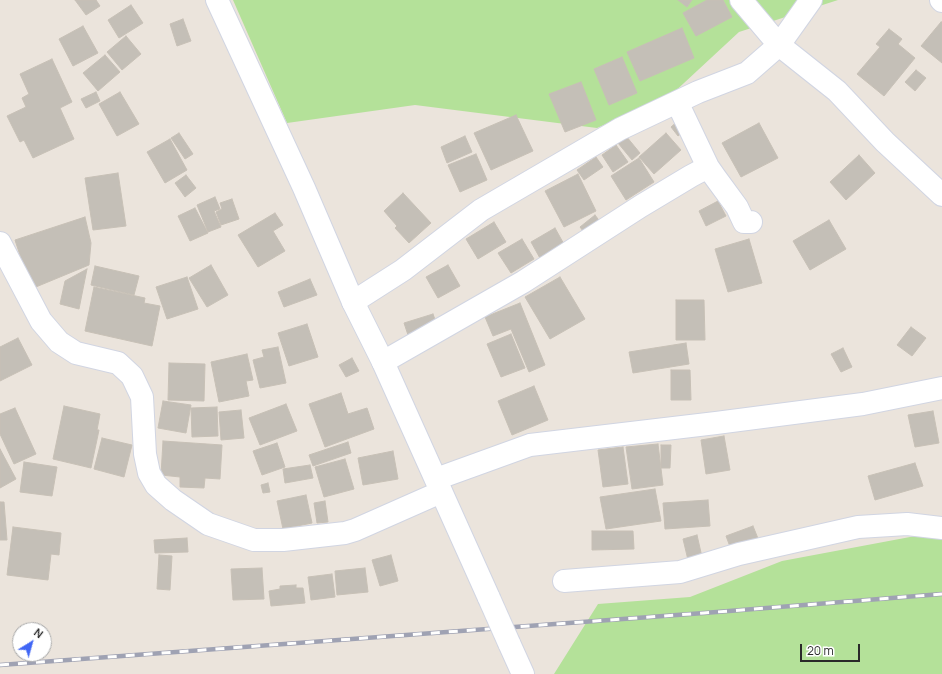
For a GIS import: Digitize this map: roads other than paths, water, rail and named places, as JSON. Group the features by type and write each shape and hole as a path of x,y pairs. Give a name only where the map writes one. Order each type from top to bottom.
{"street":[{"path":"217,0 304,188 353,302 383,362 523,674"},
{"path":"741,0 779,45 837,92 885,142 942,195"},
{"path":"353,302 403,270 481,210 620,129 698,92 747,73 779,45 811,0"},
{"path":"678,102 708,167 738,207 744,222 750,222"},
{"path":"383,362 523,282 641,206 708,167"},
{"path":"0,243 42,321 59,342 76,353 118,363 132,376 142,397 145,454 148,473 156,485 173,500 208,524 254,540 283,540 345,533 355,530 438,486 530,445 716,424 863,404 942,388"},
{"path":"564,581 680,572 739,554 858,527 907,524 942,528"}],"railway":[{"path":"0,665 942,594"}]}
